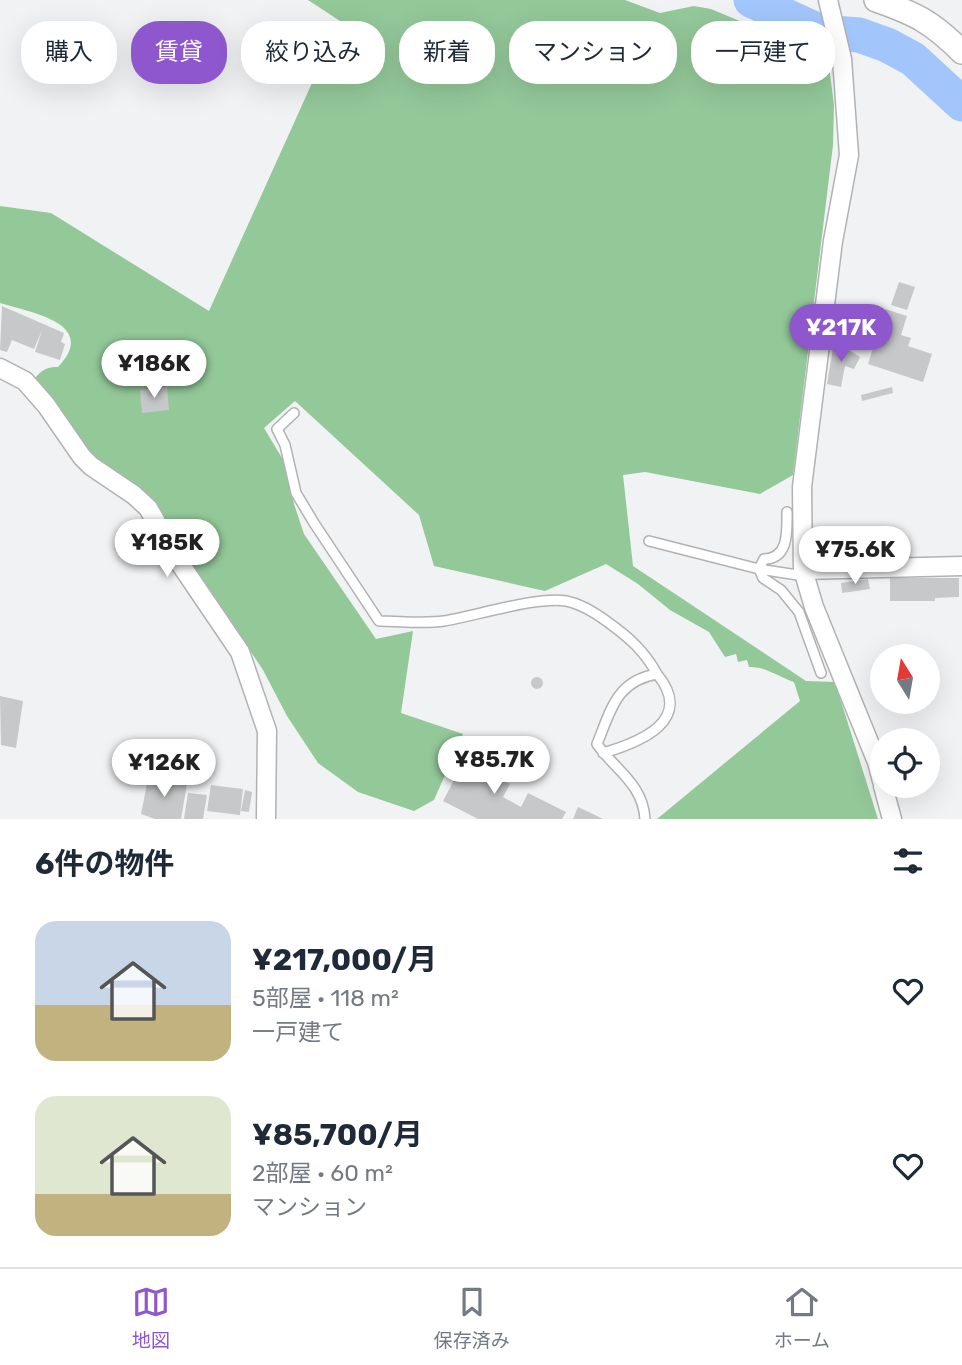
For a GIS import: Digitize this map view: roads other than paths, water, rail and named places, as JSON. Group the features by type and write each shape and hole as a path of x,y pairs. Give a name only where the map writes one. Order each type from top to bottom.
{"street":[{"path":"876,0 902,8 924,20 944,34 962,52"},
{"path":"829,3 842,59 849,155 834,241 802,487 804,573 814,607 870,745"},
{"path":"0,368 25,381 91,466 134,495 148,508 181,565 240,652 268,731 266,819"},
{"path":"804,573 962,566"},
{"path":"887,798 892,819"}],"lane":[{"path":"294,413 277,429 285,445 296,493 379,621 440,622 535,603 564,601 578,604 630,638 668,687 670,701 667,718 653,732 626,746 603,753"},
{"path":"759,569 764,559 773,559 781,553 787,531 787,512"},
{"path":"649,541 759,569 804,573"},
{"path":"759,569 763,578 781,590 799,612 821,673"},
{"path":"645,819 644,803 630,781 597,744 619,694 628,684 642,676 657,674"}],"waterway":[{"path":"751,0 821,32 859,35 887,45 913,59 962,104"}]}
